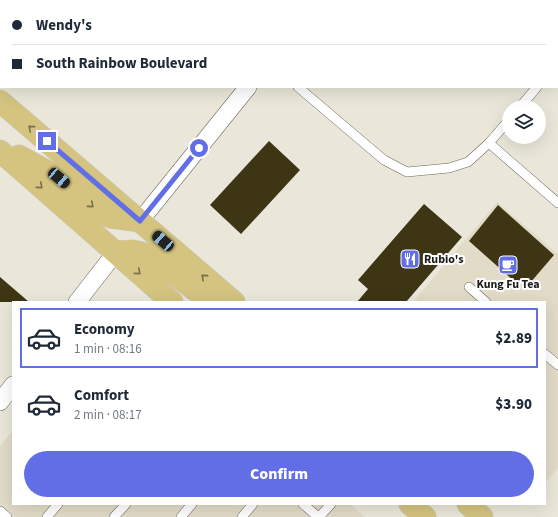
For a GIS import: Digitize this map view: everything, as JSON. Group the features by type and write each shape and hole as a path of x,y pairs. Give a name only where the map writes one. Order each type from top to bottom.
{"main road":[{"path":"0,101 233,301"},
{"path":"0,146 59,178 102,213 110,217 140,221"},
{"path":"0,151 171,301"},
{"path":"116,252 142,252 153,258 210,301"},
{"path":"411,505 425,517"},
{"path":"469,505 482,517"}],"street":[{"path":"140,221 247,88"},
{"path":"78,301 116,252"},
{"path":"0,402 12,387"}],"lane":[{"path":"299,88 384,160 406,172 449,168 468,162 489,143 502,128"},
{"path":"526,100 536,88"},
{"path":"489,143 558,203"},
{"path":"469,287 485,301"},
{"path":"546,355 558,365"},
{"path":"47,517 57,505"},
{"path":"114,517 125,505"},
{"path":"181,517 191,505"},
{"path":"242,517 252,505"},
{"path":"304,505 319,517 330,505"},
{"path":"0,511 7,517"}],"shaded area":[{"path":"497,202 558,254 558,468 546,482 546,301 414,301"},
{"path":"12,431 12,505 351,505 365,517 0,517 0,446"}],"building":[{"path":"269,141 300,170 241,234 210,205"},
{"name":"Rubio's","path":"424,204 462,237 407,301 358,301 368,289 358,280"},
{"path":"498,205 554,255 530,283 514,281 469,241"},
{"path":"0,277 28,301 12,301 0,302"}],"place":[{"name":"Rubio's","path":"410,259"},
{"name":"Kung Fu Tea","path":"508,265"}],"route":[{"path":"47,141 140,221 199,148"}]}
